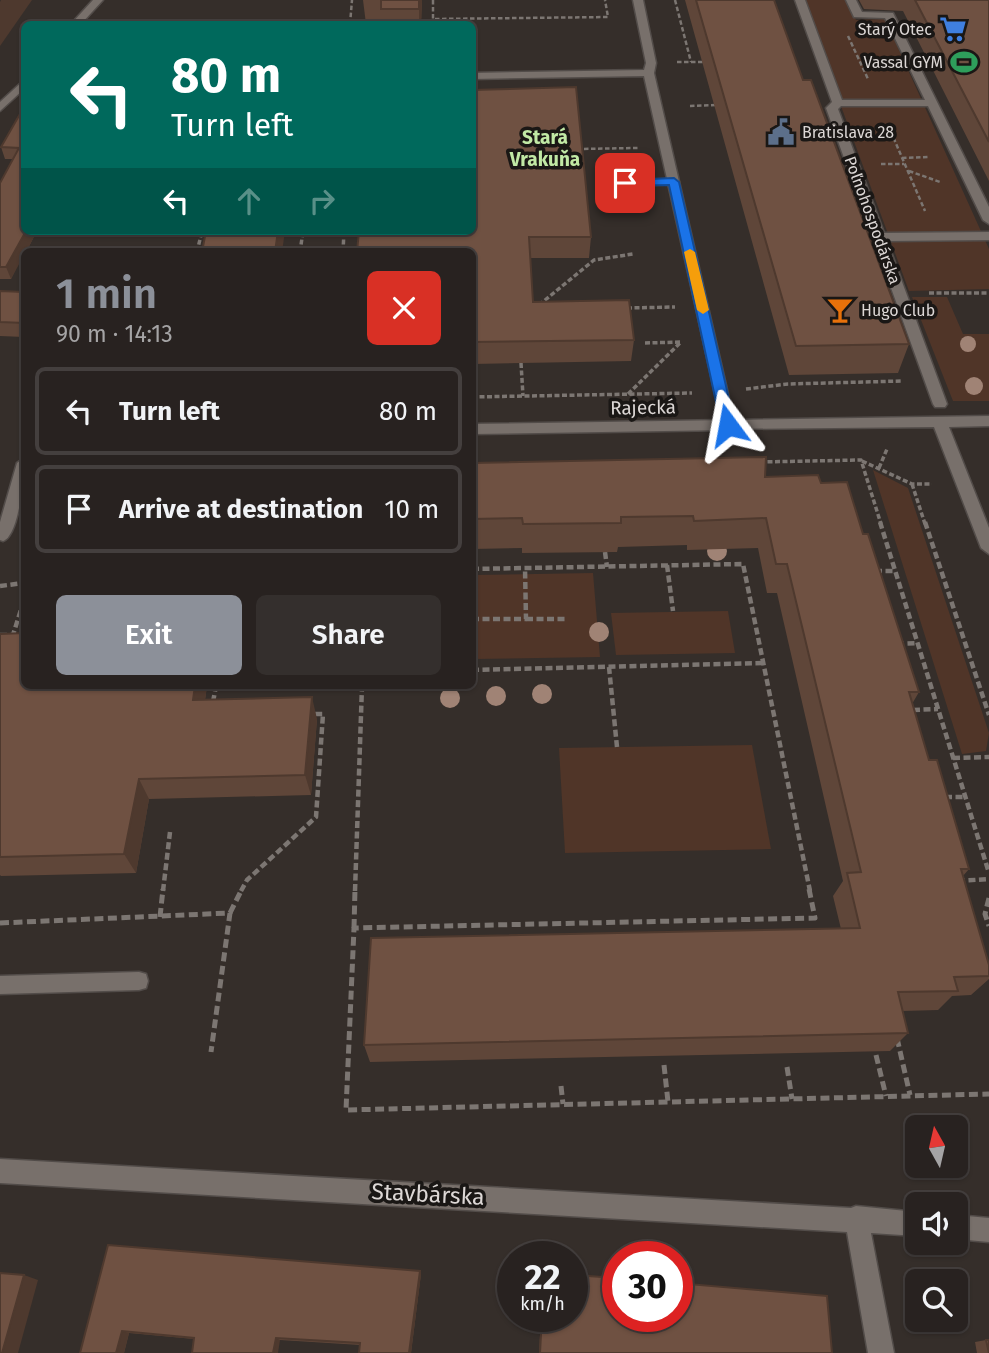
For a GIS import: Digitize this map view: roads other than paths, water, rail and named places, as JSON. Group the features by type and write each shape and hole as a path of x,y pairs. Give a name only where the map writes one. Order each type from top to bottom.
{"street":[{"path":"79,21 98,0"},
{"path":"638,0 651,63 649,73 728,425"},
{"name":"Poľnohospodárska","path":"800,0 838,103 832,108 940,404"},
{"path":"851,0 858,15 889,15 989,220"},
{"path":"476,76 649,73"},
{"path":"0,108 21,86"},
{"path":"838,103 932,103"},
{"path":"880,237 989,236"},
{"name":"Rajecká","path":"728,425 989,421"},
{"path":"940,423 989,548"},
{"name":"Stavbárska","path":"0,1171 905,1223"},
{"path":"856,1218 881,1353"},
{"path":"968,1228 989,1230"}],"lane":[{"path":"625,183 674,182"},
{"name":"Rajecká","path":"476,429 728,425"},
{"path":"3,536 21,473"},
{"path":"0,985 139,981"}],"place":[{"name":"Starý Otec","path":"953,29"},
{"name":"Vassal GYM","path":"964,62"},
{"name":"Bratislava 28","path":"781,132"},
{"name":"Hugo Club","path":"840,310"}],"district":[{"name":"Stará Vrakuňa","path":"545,148"}]}
